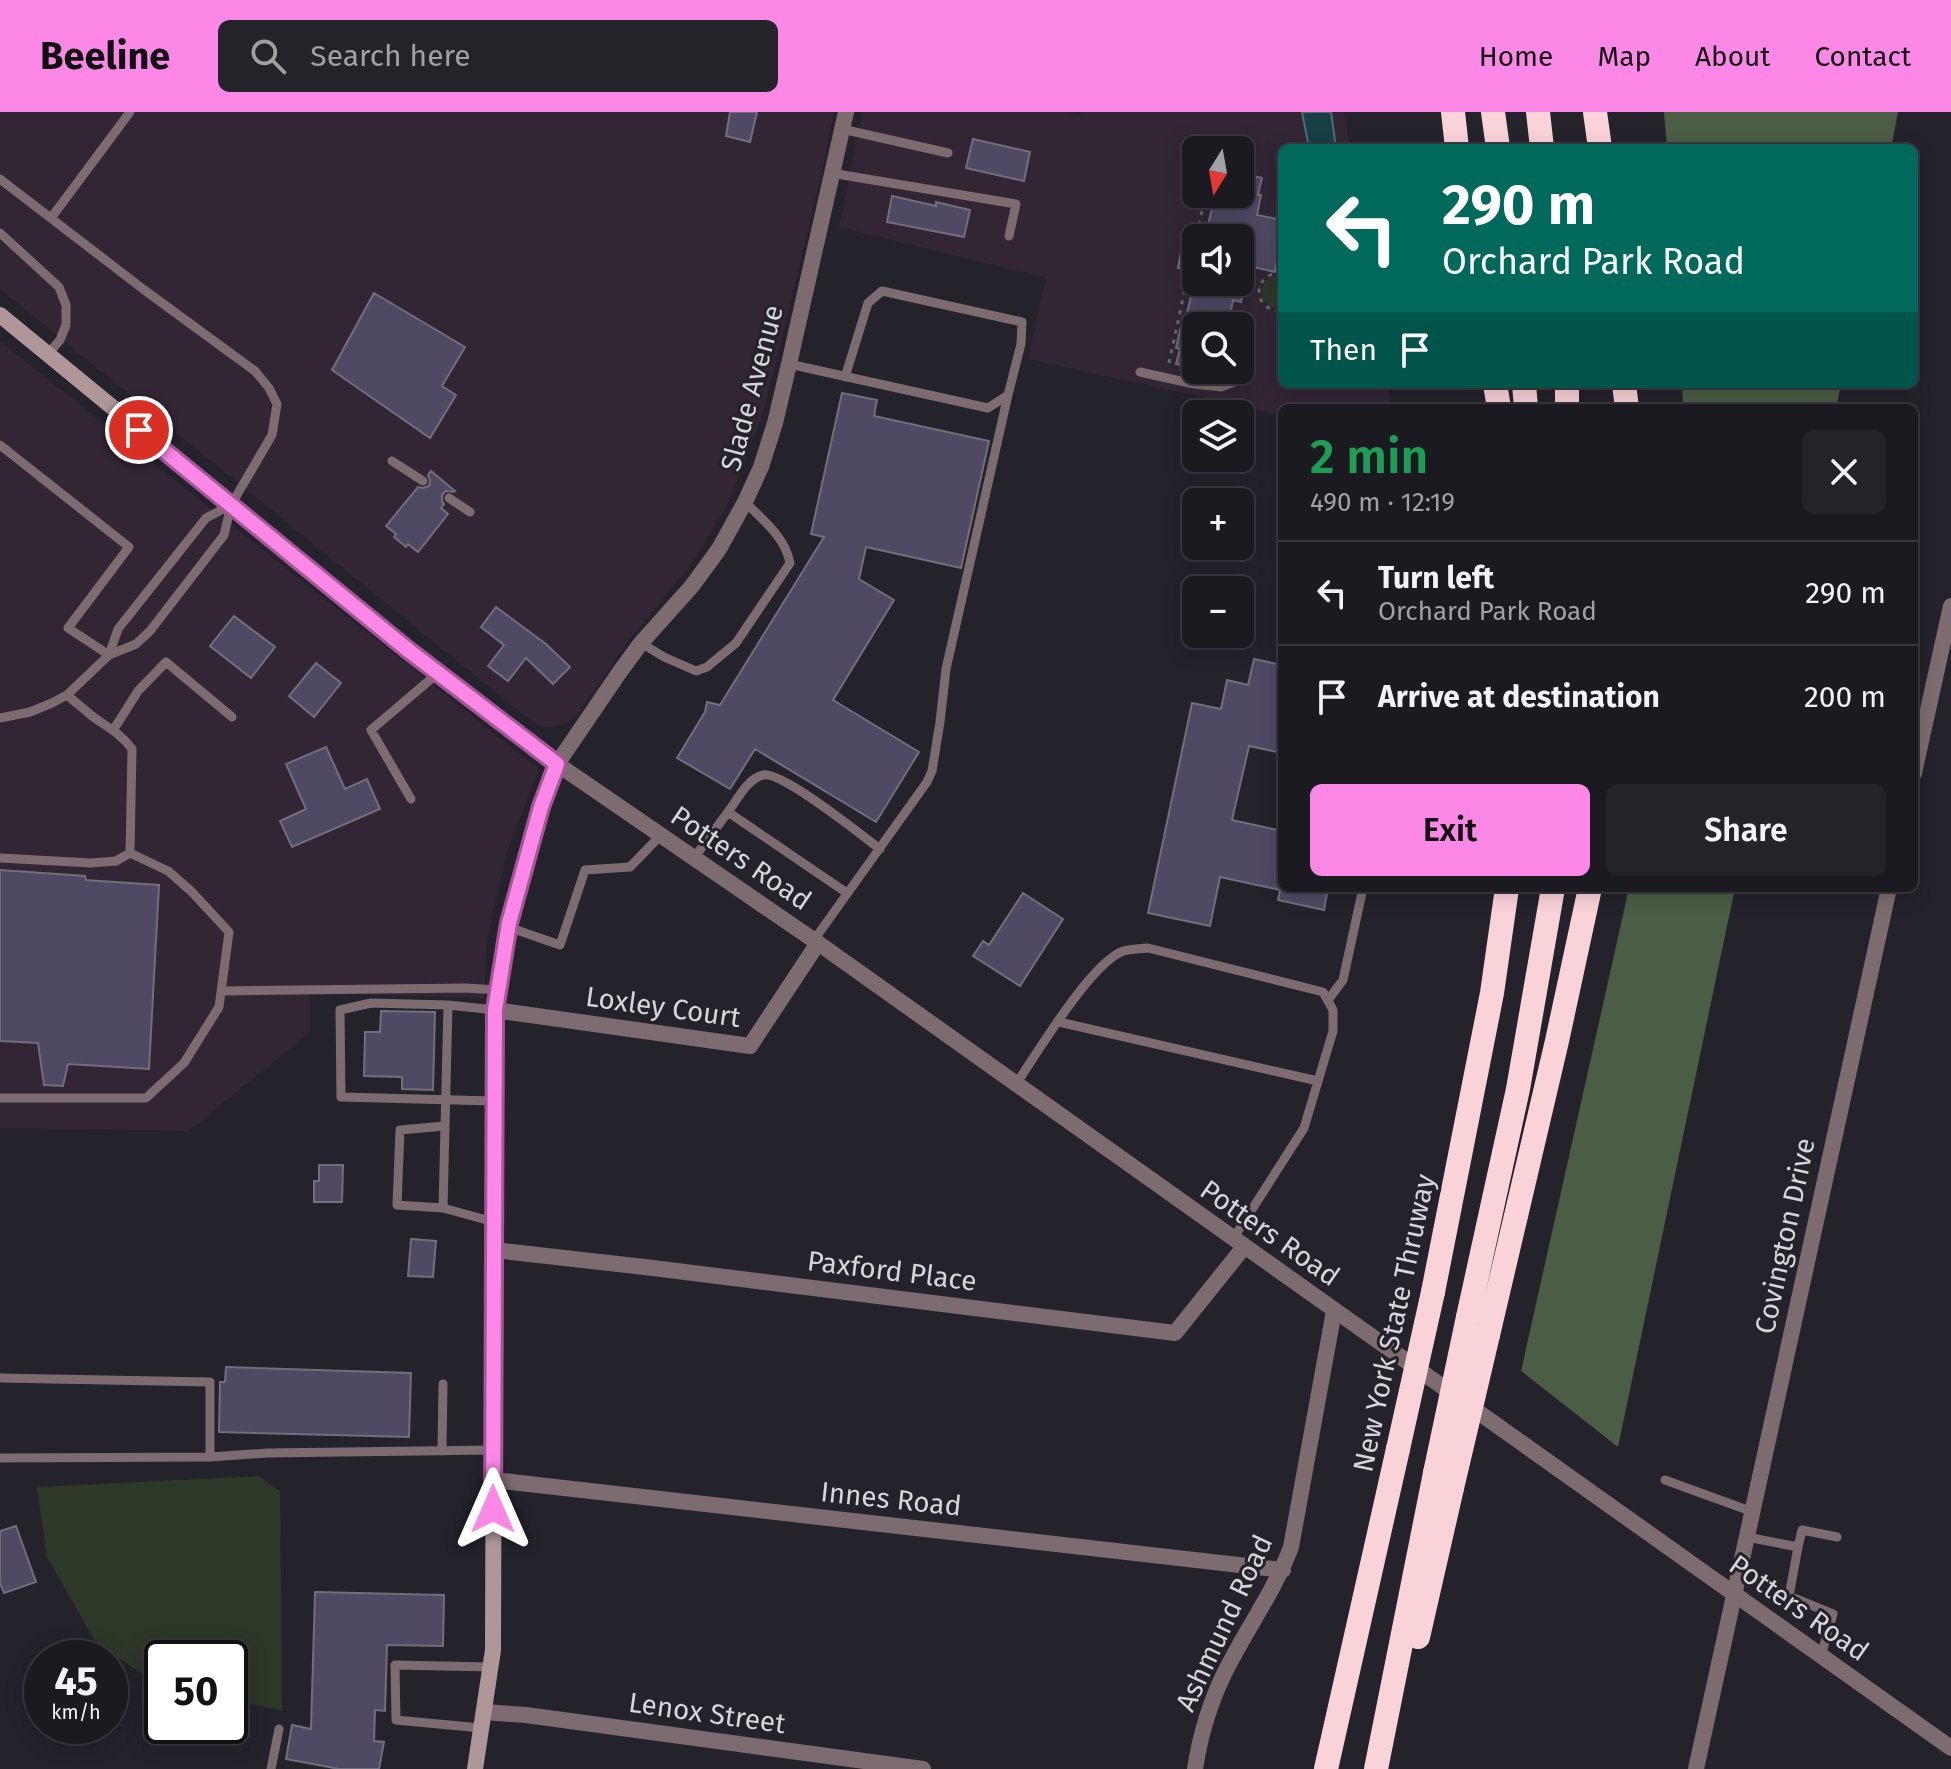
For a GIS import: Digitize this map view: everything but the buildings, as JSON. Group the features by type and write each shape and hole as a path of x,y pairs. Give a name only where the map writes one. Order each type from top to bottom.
{"highway":[{"path":"1453,112 1457,144"},
{"path":"1493,112 1497,144"},
{"path":"1538,112 1542,144"},
{"path":"1595,112 1599,144"},
{"path":"1611,144 1612,112"},
{"name":"New York State Thruway","path":"1326,1769 1433,1292 1492,993 1506,892"},
{"path":"1377,1769 1401,1716 1444,1481 1468,1317 1518,1089 1552,892"},
{"path":"1444,1481 1488,1335 1589,892"}],"main road":[{"path":"0,315 438,673 557,764 535,828 508,927 495,1010 493,1650 475,1769"}],"street":[{"name":"Slade Avenue","path":"557,764 641,643 692,586 719,549 761,467 789,364 846,112"},
{"path":"1918,755 1951,606"},
{"name":"Potters Road","path":"557,764 816,941 1951,1748"},
{"name":"Covington Drive","path":"1696,1769 1888,892"},
{"name":"Loxley Court","path":"495,1010 750,1046 816,941"},
{"name":"Paxford Place","path":"494,1250 1175,1333 1239,1243"},
{"name":"Ashmund Road","path":"1195,1769 1202,1730 1216,1692 1283,1570 1295,1530 1334,1311"},
{"name":"Innes Road","path":"494,1480 1283,1570"},
{"name":"Lenox Street","path":"482,1720 526,1715 923,1769"}],"lane":[{"path":"51,218 130,112"},
{"path":"842,129 948,153"},
{"path":"831,173 1016,204 1009,236"},
{"path":"0,179 255,371 277,404 272,435 231,505 224,535 150,631 136,644 109,655 67,695 30,712 0,718"},
{"path":"0,233 59,287 66,305 66,325 60,340 48,354"},
{"path":"816,941 932,771 946,669 1021,344 1022,322 882,291 868,303 845,377"},
{"path":"789,364 988,408 1008,395"},
{"path":"1140,372 1182,381"},
{"path":"1194,384 1221,387 1229,384"},
{"path":"0,445 129,547 68,628 109,655"},
{"path":"392,461 423,481"},
{"path":"449,498 470,512"},
{"path":"641,643 696,671 707,667 736,643 790,563 779,536 745,502"},
{"path":"109,655 118,629 206,518 231,505"},
{"path":"114,729 138,691 166,662 232,717"},
{"path":"411,799 371,730 438,673"},
{"path":"67,695 114,729 132,749 130,853"},
{"path":"694,858 752,781 763,775 777,776 797,788 880,849"},
{"path":"728,812 847,893"},
{"path":"508,927 560,945 585,870 630,867 661,835"},
{"path":"0,858 91,863 116,861 130,853"},
{"path":"0,1098 146,1098 184,1063 219,1007 229,932 168,871 130,853"},
{"path":"1328,1000 1343,980 1362,892"},
{"path":"1016,1084 1088,979 1107,961 1124,951 1148,948 1323,992 1333,1010 1333,1031 1304,1128 1239,1243"},
{"path":"221,991 498,990"},
{"path":"494,1101 341,1097 340,1010 371,1003 495,1010"},
{"path":"443,1208 448,1005"},
{"path":"1059,1022 1318,1081"},
{"path":"445,1126 400,1130 397,1205 443,1208 494,1222"},
{"path":"0,1378 210,1382 210,1457"},
{"path":"442,1451 443,1384"},
{"path":"0,1458 210,1457 268,1453 493,1450"},
{"path":"1665,1480 1753,1512"},
{"path":"1821,1656 1833,1614 1789,1596 1802,1530 1837,1537"},
{"path":"1747,1537 1798,1547"},
{"path":"482,1720 396,1720 395,1665 491,1667"},
{"path":"271,1769 279,1729"}],"path":[{"path":"1278,273 1266,274 1259,296 1264,306 1278,310"},
{"path":"1254,286 1260,287"},
{"path":"1179,366 1168,363 1183,296"}],"shaded area":[{"path":"0,112 834,112 764,410 727,506 689,567 630,639 579,712 567,723 551,727 538,726 506,701 0,289"},
{"path":"863,112 1065,112 1081,116 1082,112 1344,112 1349,144 1278,144 1278,388 1389,388 1391,404 1278,404 1278,414 1254,409 1254,400 1214,400 1028,359 1046,278 839,227"},
{"path":"0,341 539,769 508,849 487,938 484,998 310,993 310,1032 189,1131 0,1128"}],"green space":[{"path":"1664,112 1898,112 1892,144 1667,144"},
{"path":"1278,275 1278,308 1264,301 1262,292 1266,281"},
{"path":"1682,388 1840,388 1837,404 1683,404"},
{"path":"1628,892 1734,892 1618,1447 1521,1371"},
{"path":"259,1476 280,1491 282,1711 248,1703 248,1640 144,1640 144,1675 128,1664 128,1640 94,1640 47,1557 37,1487"}],"water":[{"path":"1302,112 1331,112 1335,144 1308,144"}],"route":[{"path":"139,430 408,650 557,764 541,807 509,923 495,1010 493,1509"}]}
